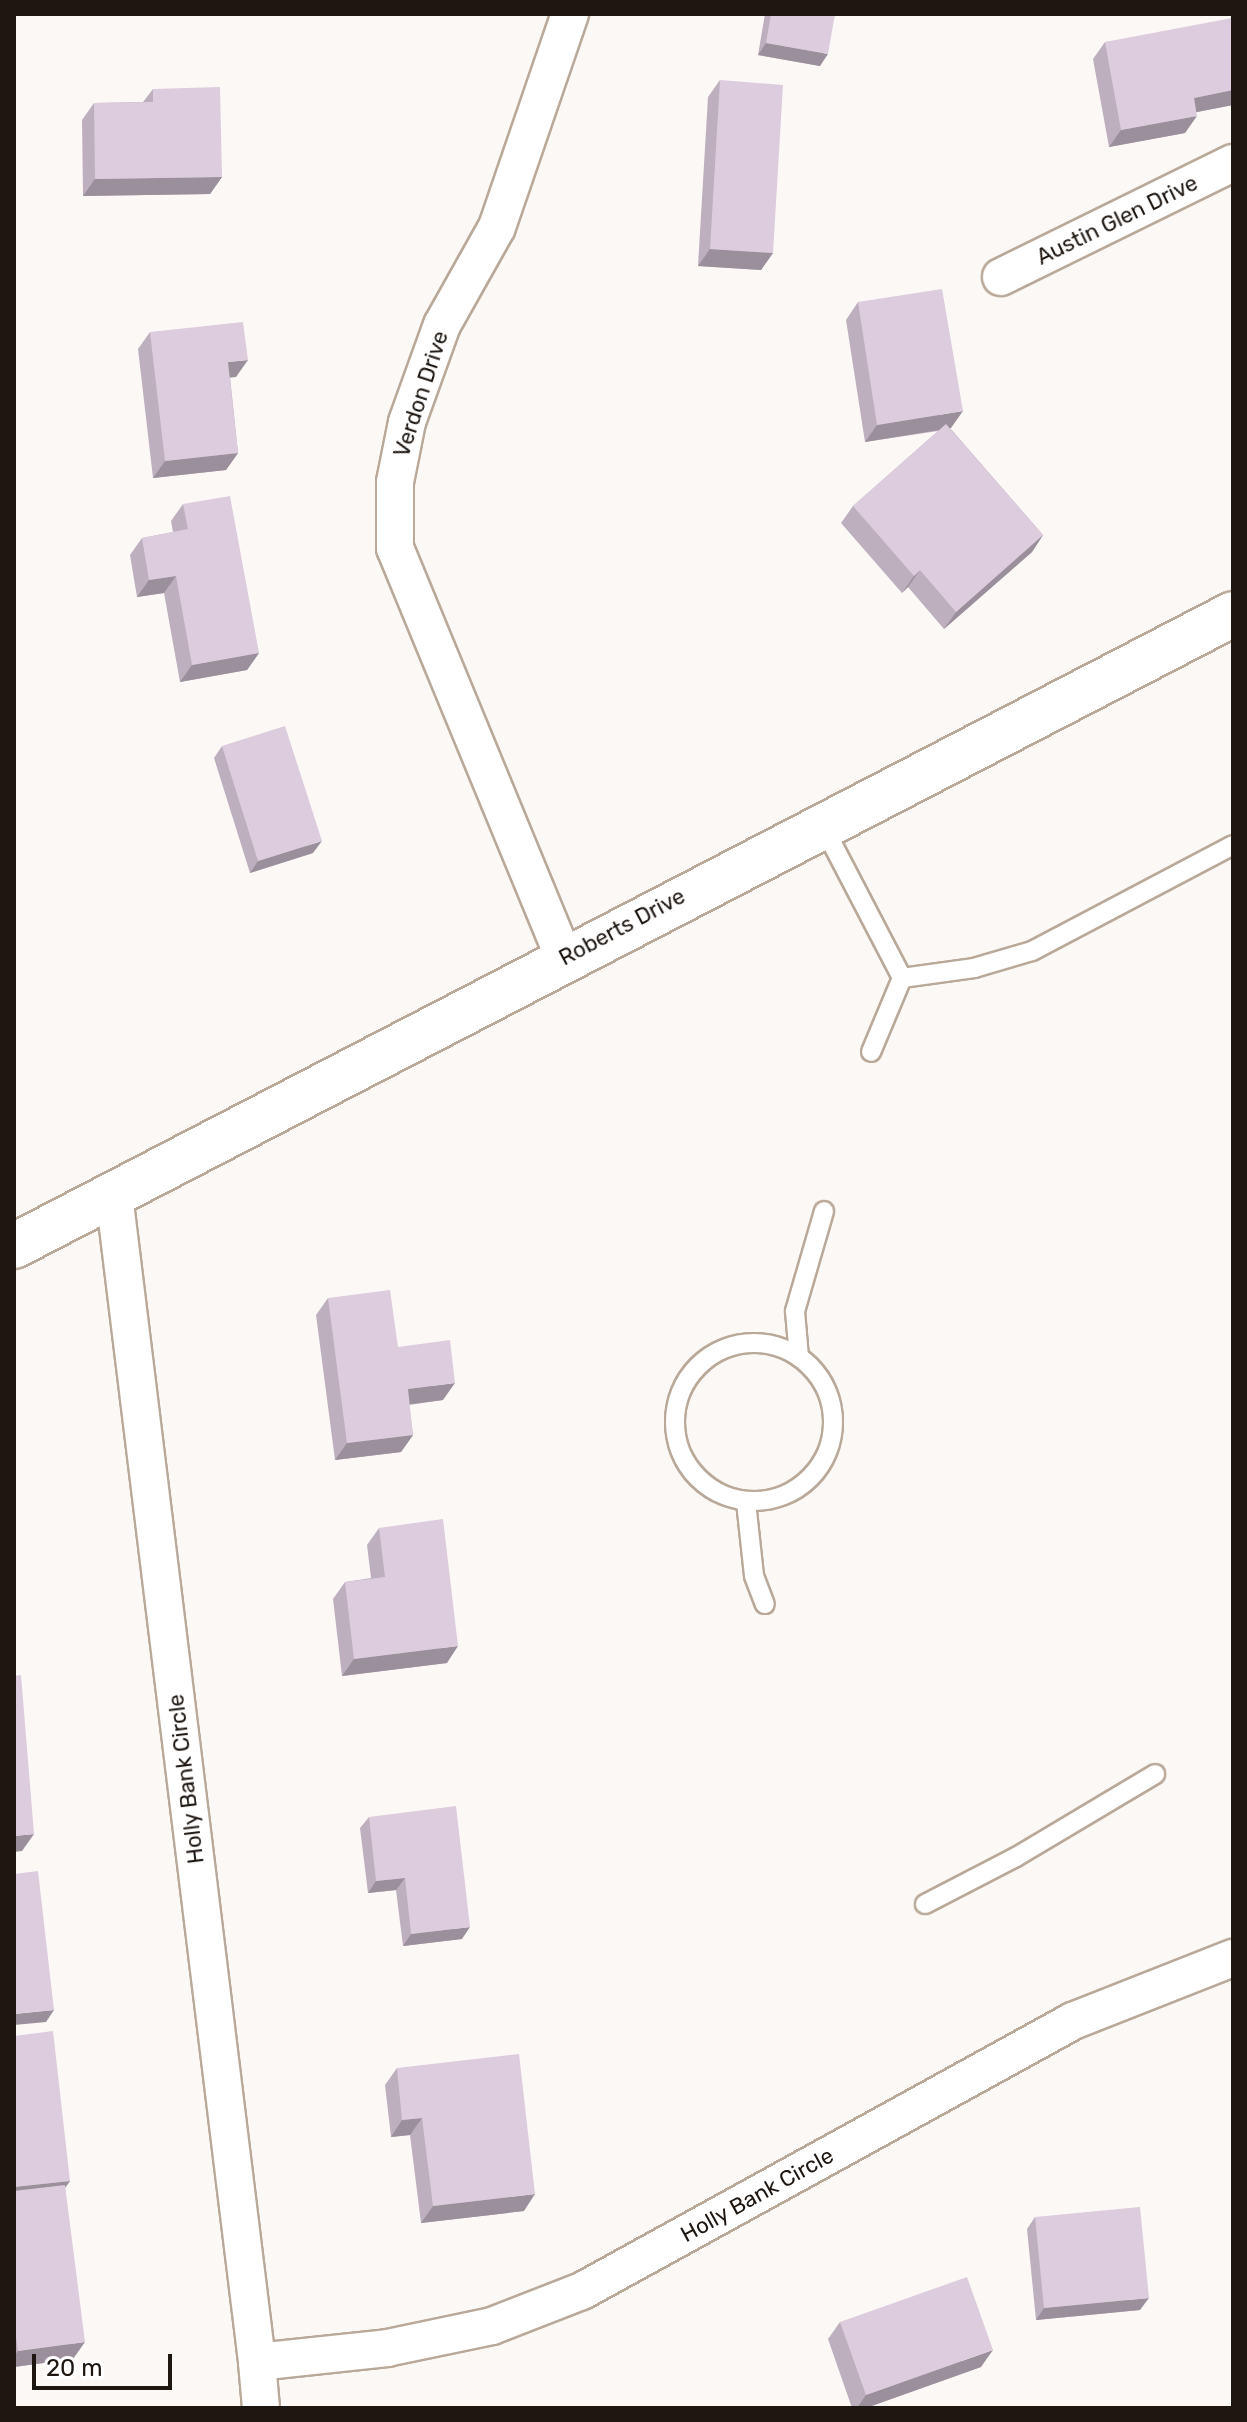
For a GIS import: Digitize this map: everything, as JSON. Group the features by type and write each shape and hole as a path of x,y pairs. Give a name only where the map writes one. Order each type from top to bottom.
{"street":[{"name":"Verdon Drive","path":"564,958 395,548 395,482 407,422 442,325 497,227 570,14"},
{"name":"Austin Glen Drive","path":"1001,277 1233,163"},
{"name":"Roberts Drive","path":"14,1246 821,823 1233,614"},
{"name":"Holly Bank Circle","path":"114,1195 261,2408"},
{"name":"Holly Bank Circle","path":"257,2362 387,2348 492,2326 582,2291 1073,2021 1233,1958"}],"lane":[{"path":"821,823 902,978"},
{"path":"902,978 974,968 1032,951 1233,845"},
{"path":"871,1052 902,978"},
{"path":"799,1357 795,1311 824,1211"},
{"path":"749,1342 775,1345 799,1357 818,1375 830,1399 829,1450 816,1473 796,1490 773,1500 746,1502 721,1495 699,1481 683,1460 674,1434 680,1395 701,1362 723,1348 749,1342"},
{"path":"746,1502 754,1576 765,1604"},
{"path":"925,1904 1016,1857 1155,1774"}],"building":[{"path":"771,14 835,14 828,54 766,43"},
{"path":"1232,18 1233,90 1194,98 1197,116 1121,130 1105,42"},
{"path":"720,80 783,85 773,253 710,249"},
{"path":"220,87 222,177 95,179 94,103 153,102 153,89"},
{"path":"942,289 963,411 877,425 858,302"},
{"path":"243,322 248,360 228,362 238,453 165,461 150,332"},
{"path":"946,424 1043,535 956,612 920,570 914,576 853,506"},
{"path":"230,496 259,653 192,665 176,576 149,580 142,538 188,529 183,504"},
{"path":"285,726 322,841 258,861 222,746"},
{"path":"390,1290 398,1347 450,1340 455,1383 408,1389 413,1435 347,1443 328,1298"},
{"path":"443,1519 458,1646 354,1659 345,1582 385,1577 379,1528"},
{"path":"21,1675 34,1834 14,1836 14,1676"},
{"path":"456,1806 470,1927 411,1934 405,1878 376,1881 369,1817"},
{"path":"38,1871 54,2010 14,2014 14,1874"},
{"path":"53,2031 70,2181 14,2187 14,2036"},
{"path":"519,2054 535,2194 433,2206 422,2118 402,2120 397,2068"},
{"path":"65,2185 85,2342 18,2351 14,2322 14,2191"},
{"path":"1140,2207 1149,2298 1044,2308 1035,2217"},
{"path":"967,2277 993,2350 866,2395 840,2322"}]}
